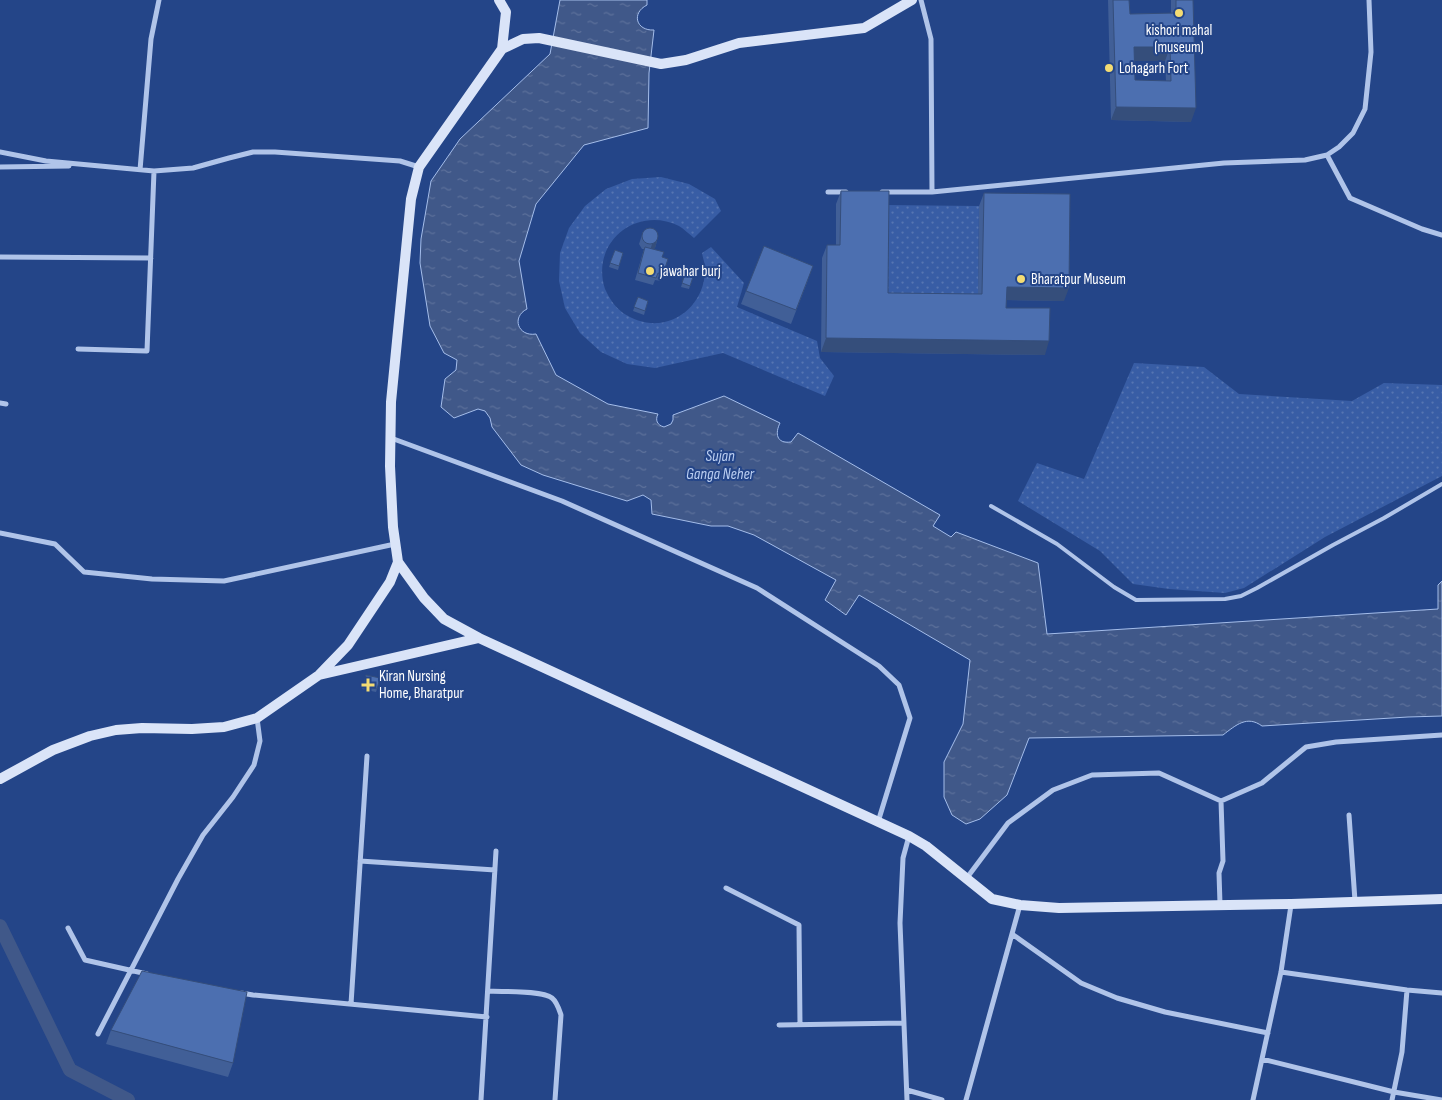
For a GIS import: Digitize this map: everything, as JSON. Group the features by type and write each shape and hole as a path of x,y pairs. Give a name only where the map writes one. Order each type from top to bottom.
{"main road":[{"path":"500,0 506,12"},
{"path":"502,49 509,0"},
{"path":"912,0 864,28 739,43 686,60 661,64 538,38 523,38 502,49 419,167 411,199 391,402 390,475 393,527 398,562 424,598 444,619 479,638 909,836 926,846 992,899 1020,905 1059,908 1442,899"},
{"path":"0,780 53,750 90,736 116,730 142,728 192,729 224,727 257,718 319,675 348,645 390,582 398,562"},
{"path":"319,675 479,638"}],"street":[{"path":"140,170 151,39 159,0"},
{"path":"921,0 931,39 932,192"},
{"path":"875,192 932,192 1224,163 1305,160 1327,155 1339,147 1353,133 1365,109 1371,52 1370,0"},
{"path":"0,152 46,161 154,171 193,168 245,154 275,152 400,161 419,167"},
{"path":"1327,155 1350,198 1422,229 1442,235"},
{"path":"0,167 92,165"},
{"path":"78,350 147,351 154,171"},
{"path":"828,192 856,192"},
{"path":"0,257 151,258"},
{"path":"390,438 562,501 757,588 878,666 899,685 910,718 878,822"},
{"path":"0,533 55,544 84,572 152,579 224,580 395,544"},
{"path":"98,1034 178,879 203,835 254,764 260,741 257,718"},
{"path":"966,878 1008,823 1053,790 1092,775 1159,773 1221,801 1262,783 1306,747 1336,742 1442,735"},
{"path":"351,1004 367,756"},
{"path":"1220,904 1219,873 1223,862 1221,801"},
{"path":"1349,815 1355,902"},
{"path":"907,1100 900,923 903,858 909,836"},
{"path":"481,1100 496,851"},
{"path":"360,861 495,870"},
{"path":"726,888 799,925 800,1025"},
{"path":"1253,1100 1281,972 1291,904"},
{"path":"966,1100 1020,905"},
{"path":"68,928 86,960 150,974"},
{"path":"1012,934 1081,982 1117,998 1165,1012 1268,1033"},
{"path":"1281,972 1407,990 1442,993"},
{"path":"1392,1100 1402,1052 1407,990"},
{"path":"488,991 543,993 552,998 558,1005 561,1015 556,1100"},
{"path":"234,992 487,1017"},
{"path":"779,1025 904,1023"},
{"path":"1262,1059 1394,1092 1442,1100"},
{"path":"906,1090 942,1100"}],"lane":[{"path":"990,506 1057,544 1136,600 1225,599 1241,596 1257,588 1442,484"}],"shaded area":[{"path":"661,177 689,184 715,199 721,211 694,238 679,226 663,221 647,221 633,225 620,232 610,243 604,257 602,272 605,289 612,302 623,313 644,322 659,323 677,317 691,306 701,291 705,270 702,253 711,247 744,283 737,307 817,341 820,358 834,376 825,396 723,353 655,368 627,364 601,352 580,333 565,308 559,281 560,253 569,228 585,206 606,189 632,179"},
{"path":"884,205 979,206 978,307 883,306"},
{"path":"1134,363 1204,367 1239,394 1352,401 1384,383 1442,385 1442,476 1325,537 1244,588 1225,593 1133,584 1100,551 1018,501 1037,463 1084,479"}],"water":[{"name":"Sujan Ganga Neher","path":"560,0 647,0 647,5 642,8 637,17 643,28 654,30 649,73 648,128 584,145 536,204 519,261 527,309 519,317 519,326 525,332 536,334 556,375 608,404 658,414 657,422 664,427 671,424 673,415 724,396 780,423 777,434 780,440 791,442 798,433 940,515 933,526 951,537 956,532 1038,563 1047,634 1438,609 1438,585 1442,581 1442,716 1262,726 1246,721 1223,735 1029,738 1007,795 980,819 966,824 952,815 944,797 944,762 963,724 970,660 859,595 846,615 825,600 836,580 754,535 728,526 711,526 652,514 651,500 643,495 627,501 543,475 521,465 492,427 490,418 485,411 478,409 454,418 441,407 445,379 456,370 457,360 444,353 430,326 420,263 421,239 431,181 460,139 550,54"}],"building":[{"path":"1113,0 1129,0 1130,14 1176,13 1176,0 1193,0 1196,108 1116,107","holes":["1134,47 1170,47 1171,81 1135,80"]},
{"name":"Bharatpur Museum","path":"841,191 889,191 888,293 982,294 984,193 1070,194 1069,288 1007,287 1006,308 1050,308 1049,341 826,338 827,245 840,245"},
{"path":"650,228 656,230 658,236 656,242 650,244 644,242 642,236 644,230"},
{"path":"764,246 813,266 796,310 746,291"},
{"path":"645,247 664,252 662,257 668,259 663,274 658,273 656,278 638,273"},
{"path":"615,250 623,253 619,266 610,263"},
{"path":"686,271 694,274 690,286 682,283"},
{"path":"638,297 648,301 645,311 634,307"},
{"path":"366,675 380,678 377,689 363,686"},
{"path":"142,971 247,992 233,1063 111,1030"}],"waterway":[{"path":"0,926 70,1070 128,1100"}],"place":[{"name":"kishori mahal (museum)","path":"1179,13"},
{"name":"Lohagarh Fort","path":"1109,68"},
{"name":"jawahar burj","path":"650,271"},
{"name":"Bharatpur Museum","path":"1021,279"},
{"name":"Kiran Nursing Home, Bharatpur","path":"368,685"}]}
